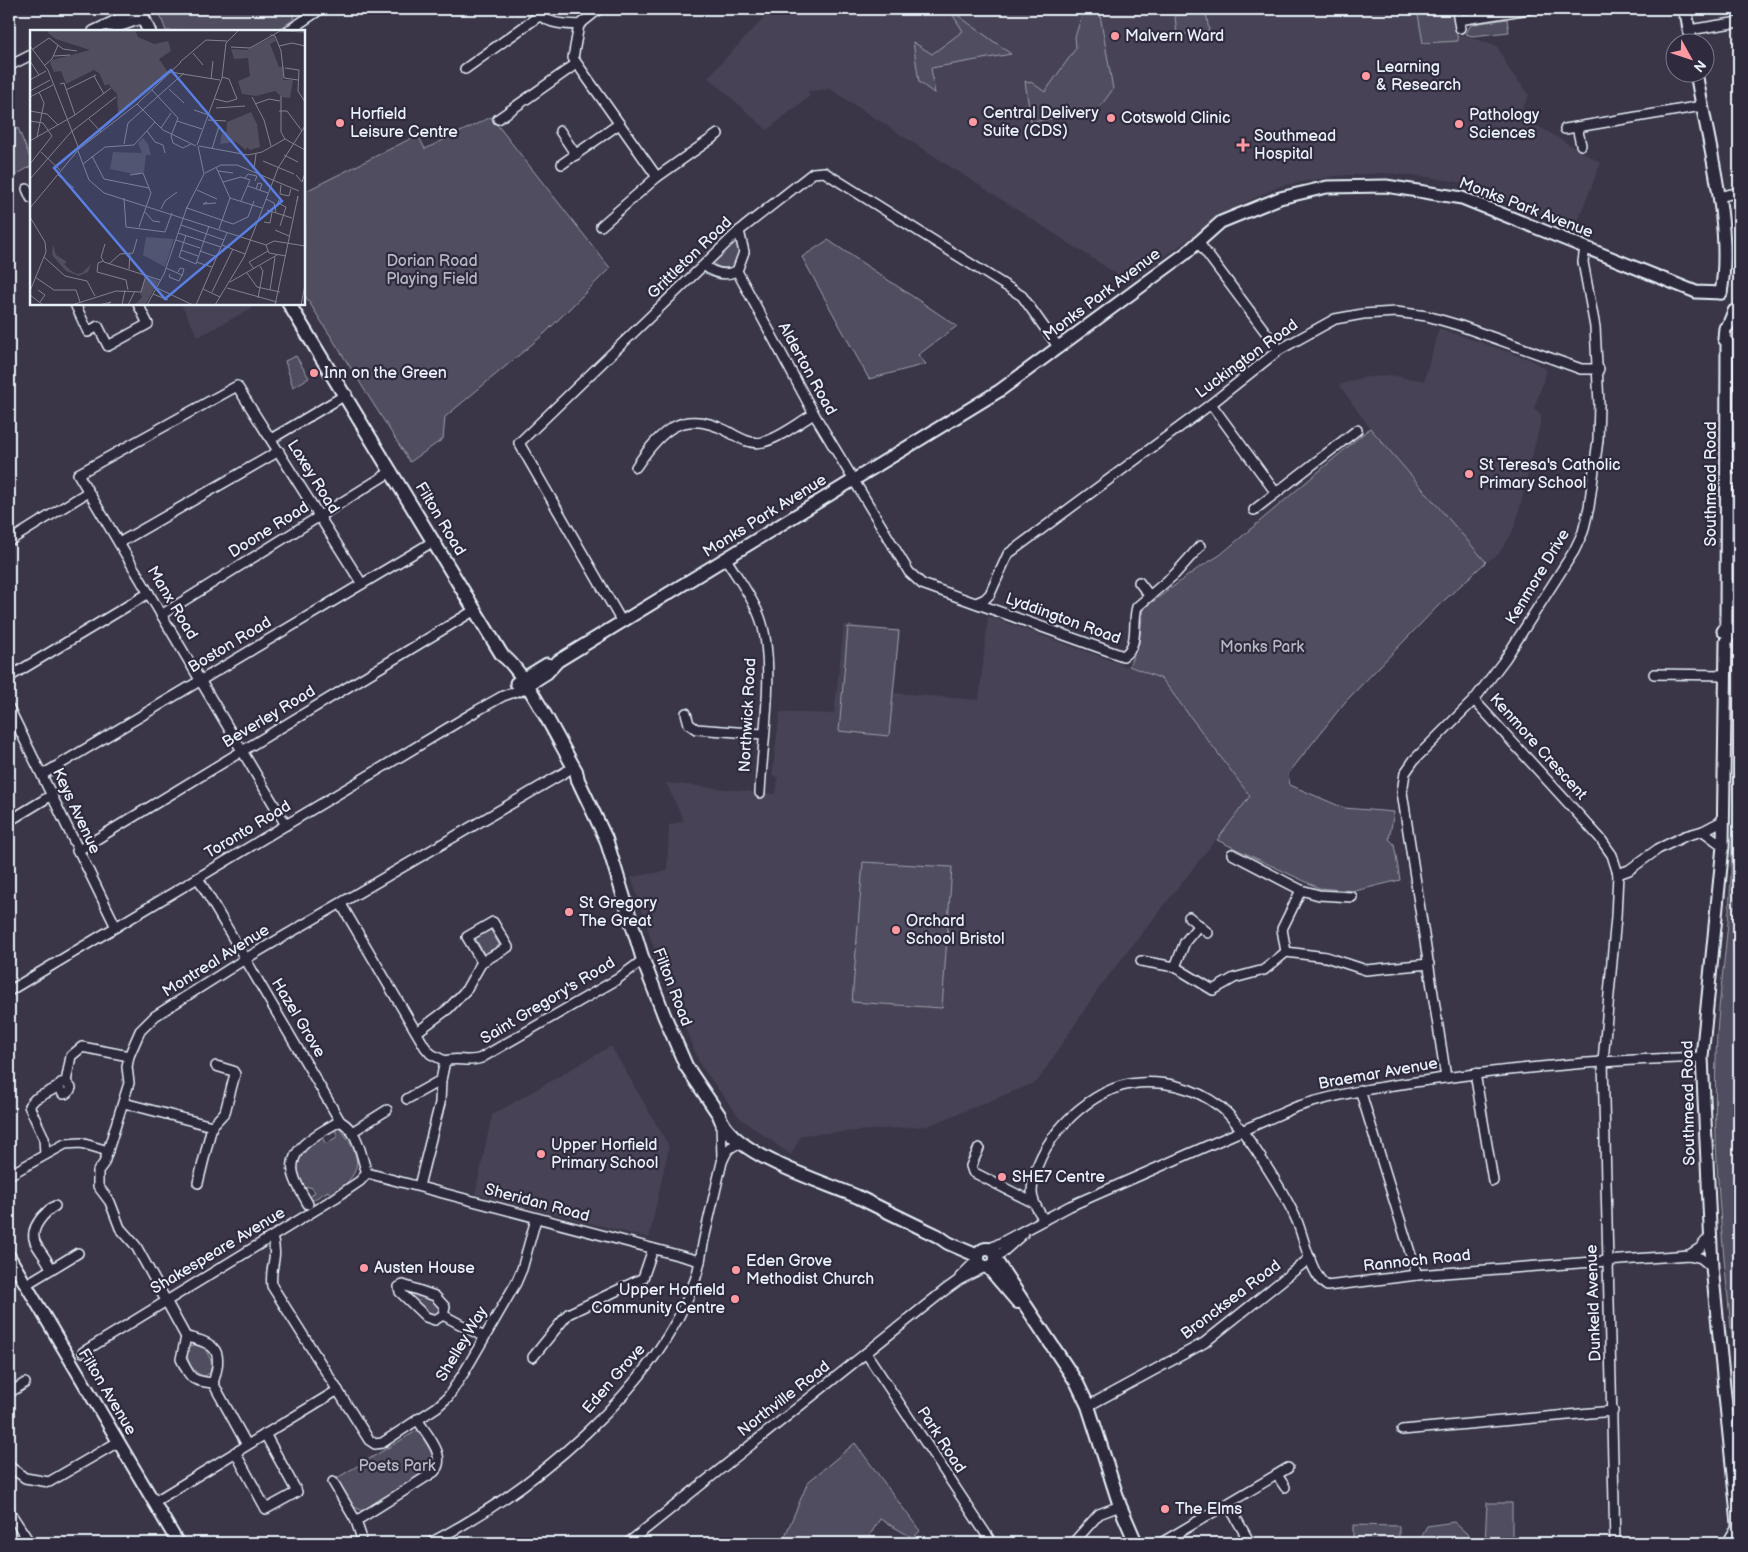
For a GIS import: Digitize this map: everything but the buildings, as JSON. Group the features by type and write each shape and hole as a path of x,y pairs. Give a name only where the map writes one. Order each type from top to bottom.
{"main road":[{"path":"141,12 149,30"},
{"name":"Filton Road","path":"290,305 502,655 506,670 521,685 576,771 578,780 606,839 643,960 686,1066 720,1119 742,1143 757,1154 987,1258"},
{"name":"Filton Road","path":"521,685 570,777 578,780"},
{"name":"Filton Road","path":"720,1119 726,1118 765,1151 768,1158"},
{"path":"987,1258 1018,1292 1029,1312 1070,1371 1088,1406 1120,1506 1136,1543"}],"street":[{"path":"465,69 536,12 557,24 579,25 599,9"},
{"path":"1457,11 1460,24 1530,9"},
{"path":"289,30 315,10"},
{"path":"1686,11 1689,30 1739,22"},
{"path":"96,30 108,26 118,27 141,12"},
{"path":"579,25 574,61 656,177"},
{"path":"9,66 30,56"},
{"path":"498,118 574,61"},
{"path":"1698,82 1719,197 1725,262 1721,293 1736,311"},
{"path":"1565,129 1702,106"},
{"path":"562,164 619,124"},
{"path":"1577,127 1581,145"},
{"path":"560,131 576,154"},
{"path":"601,226 656,177 718,134"},
{"name":"Grittleton Road","path":"622,622 519,443 739,230 813,173 824,172 1022,296 1059,348"},
{"name":"Monks Park Avenue","path":"521,685 547,673 552,665 999,391 1199,243 1221,222 1280,198 1327,186 1356,185 1420,190 1462,198 1696,292 1721,293"},
{"path":"26,189 30,196"},
{"path":"1719,197 1739,192"},
{"path":"704,265 717,273 728,275 737,271 744,252 739,230"},
{"path":"1199,243 1279,350"},
{"name":"Kenmore Drive","path":"1474,700 1517,641 1574,552 1583,532 1589,507 1598,440 1599,369 1595,327 1583,262 1585,247"},
{"name":"Alderton Road","path":"737,271 814,414 853,480 909,572 927,587"},
{"path":"75,305 88,332 98,326 108,346 148,324 138,305"},
{"name":"Southmead Road","path":"1736,311 1728,326 1731,329 1731,339 1727,342 1727,596 1726,626 1723,633 1726,640 1723,846 1702,1058 1712,1267 1739,1530"},
{"name":"Luckington Road","path":"976,603 985,599 990,594 1008,554 1211,404 1279,350 1335,319 1363,314 1396,312 1427,316 1458,325 1581,369 1599,369"},
{"name":"Laxey Road","path":"78,474 237,386 362,584"},
{"path":"271,439 345,395"},
{"path":"1211,404 1276,493"},
{"path":"636,467 658,437 684,422 696,420 710,422 741,439 763,442 814,414"},
{"path":"1254,510 1345,436 1357,430"},
{"path":"118,543 279,451"},
{"name":"Doone Road","path":"161,615 392,471"},
{"name":"Manx Road","path":"78,474 286,825"},
{"path":"1727,479 1739,479"},
{"path":"9,541 88,492"},
{"name":"Boston Road","path":"42,775 434,541"},
{"name":"Lyddington Road","path":"927,587 1123,656 1129,650 1135,634 1137,607 1149,595 1196,559 1200,546"},
{"name":"Northwick Road","path":"726,559 759,614 763,627 768,665 760,793"},
{"path":"1139,582 1149,595"},
{"path":"9,677 148,593"},
{"path":"1727,596 1739,596"},
{"name":"Beverley Road","path":"77,850 475,610"},
{"path":"1654,674 1726,675"},
{"name":"Toronto Road","path":"9,991 521,685"},
{"name":"Kenmore Crescent","path":"1446,1078 1402,792 1405,773 1414,760 1474,700 1600,838 1616,864 1618,874 1616,917 1603,1061"},
{"name":"Keys Avenue","path":"9,708 116,927"},
{"path":"686,713 690,724 696,729 763,734"},
{"name":"Montreal Avenue","path":"186,1337 136,1246 120,1228 109,1199 98,1186 98,1172 108,1151 129,1083 127,1067 129,1056 140,1031 150,1020 245,959 567,771"},
{"path":"9,821 52,795"},
{"path":"1618,874 1629,870 1658,849 1678,839 1703,831 1724,820"},
{"path":"1703,831 1723,846"},
{"path":"1232,854 1301,890 1319,895 1352,897"},
{"name":"Hazel Grove","path":"198,878 340,1121 352,1132 361,1147 367,1173"},
{"path":"1286,952 1282,929 1301,890"},
{"path":"341,904 428,1051 445,1061 440,1080 440,1103 419,1186"},
{"path":"1189,917 1208,933"},
{"path":"417,1032 448,1009 466,990 482,962 508,947 493,922 467,937 482,962"},
{"path":"1175,967 1185,942 1199,925"},
{"path":"1141,961 1175,967 1208,988 1216,989 1234,978 1264,970 1286,952 1326,957 1366,970 1429,964"},
{"name":"Saint Gregory's Road","path":"445,1061 454,1058 472,1061 481,1058 616,980 643,960"},
{"path":"45,1154 44,1138 29,1106 35,1099 58,1088 63,1094 68,1093 71,1088 66,1082 71,1056 82,1047 129,1056"},
{"name":"Braemar Avenue","path":"987,1258 1015,1233 1027,1230 1078,1202 1296,1107 1334,1095 1475,1072 1603,1061 1702,1058"},
{"name":"Dunkeld Avenue","path":"1603,1061 1615,1543"},
{"path":"198,1183 212,1126 225,1112 235,1074 234,1071 216,1066"},
{"path":"1475,1072 1493,1181"},
{"path":"407,1099 440,1080"},
{"name":"Rannoch Road","path":"1034,1203 1032,1191 1037,1168 1042,1156 1057,1132 1074,1114 1091,1100 1109,1090 1130,1084 1149,1082 1186,1088 1221,1107 1241,1130 1288,1205 1297,1221 1310,1258 1320,1279 1327,1286 1418,1275 1689,1255"},
{"path":"1360,1090 1418,1275"},
{"path":"124,1103 212,1126"},
{"path":"352,1132 387,1110"},
{"name":"Eden Grove","path":"430,1543 483,1513 517,1490 575,1443 603,1417 653,1358 681,1314 696,1279 722,1162 720,1119"},
{"path":"308,1204 307,1193 293,1174 295,1157 309,1139 340,1121"},
{"path":"9,1175 65,1144 77,1143 108,1151"},
{"name":"Eden Grove","path":"722,1162 730,1147 742,1143"},
{"path":"979,1148 971,1166 973,1172 1034,1203 1044,1220"},
{"name":"Sheridan Road","path":"367,1173 700,1261"},
{"name":"Shakespeare Avenue","path":"83,1352 272,1237 360,1181 367,1173"},
{"path":"51,1269 44,1253 35,1241 34,1234 44,1213 55,1206"},
{"name":"Shelley Way","path":"338,1390 373,1444 379,1444 437,1407 448,1397 484,1338 522,1269 536,1219"},
{"path":"1689,1255 1700,1248 1710,1236"},
{"path":"154,1502 338,1390 272,1286 272,1276 277,1254 272,1237"},
{"path":"533,1357 568,1314 643,1278 653,1249"},
{"path":"25,1285 78,1253"},
{"path":"1689,1255 1701,1258 1712,1267"},
{"name":"Filton Avenue","path":"9,1256 178,1543"},
{"name":"Northville Road","path":"628,1543 987,1258"},
{"name":"Broncksea Road","path":"1088,1406 1204,1343 1310,1258"},
{"path":"403,1285 435,1296 444,1307 443,1316 435,1320 426,1317 400,1292 399,1287 403,1285"},
{"path":"443,1316 484,1338"},
{"path":"214,1383 196,1382 191,1379 181,1359 186,1337 211,1344 218,1358 219,1365 214,1383 247,1445"},
{"name":"Park Road","path":"866,1353 992,1543"},
{"path":"9,1393 25,1383"},
{"path":"1402,1430 1612,1411"},
{"path":"356,1521 437,1469 440,1457 417,1419"},
{"path":"235,1452 266,1509 297,1492 266,1434"},
{"path":"9,1466 25,1478 49,1482 118,1442"},
{"path":"1161,1543 1288,1468"},
{"path":"1277,1475 1285,1487"},
{"path":"333,1482 356,1521 362,1536"},
{"path":"1228,1504 1250,1543"},
{"path":"1073,1543 1099,1514 1120,1506"},
{"path":"9,1511 28,1540"},
{"path":"1727,1543 1739,1530"}],"shaded area":[{"name":"Southmead Hospital","path":"772,9 1450,9 1449,36 1464,35 1497,46 1509,69 1529,95 1519,115 1601,163 1575,227 1463,183 1427,177 1384,173 1335,176 1280,186 1240,205 1210,224 1129,282 830,89 808,91 810,96 767,130 708,77"},
{"path":"182,305 254,305 252,308 198,337"},
{"name":"St Teresa's Catholic Primary School","path":"1439,328 1531,360 1547,370 1534,409 1542,416 1517,519 1511,535 1499,554 1486,562 1370,428 1339,385 1360,378 1390,375 1424,381"},
{"name":"Orchard School Bristol","path":"988,616 1162,679 1250,796 1099,988 1037,1082 927,1126 801,1135 791,1155 740,1118 701,1066 663,976 631,877 667,871 669,825 684,821 666,783 776,794 778,777 772,776 780,712 834,714 844,625 900,630 894,693 979,700"},
{"path":"611,1046 669,1146 649,1238 475,1194 492,1115"}],"green space":[{"path":"158,9 294,9 293,20 278,30 166,30"},
{"path":"949,9 1011,54 931,68 935,94 919,82 913,42 932,54 963,31"},
{"path":"1084,9 1099,9 1113,89 1097,111 1031,122 1025,81 1031,82 1045,92 1076,48 1075,37"},
{"path":"1417,9 1452,9 1458,41 1423,43"},
{"path":"1206,12 1209,31 1177,35 1175,16"},
{"path":"1507,19 1509,32 1472,36 1466,34 1470,26 1474,24"},
{"name":"Dorian Road Playing Field","path":"491,117 610,268 543,335 445,417 443,439 410,462 305,296 305,192 418,135 425,149"},
{"path":"18,128 30,158 30,167 9,179 9,133"},
{"path":"737,240 740,250 734,267 722,268 712,262"},
{"path":"828,240 957,326 918,355 926,364 869,379 802,257"},
{"path":"296,356 309,378 293,387 285,361"},
{"name":"Monks Park","path":"1370,428 1486,562 1437,607 1345,702 1288,774 1290,785 1344,808 1394,812 1389,839 1394,844 1400,880 1355,891 1319,888 1217,840 1250,796 1162,679 1129,666 1139,643 1143,609 1197,569 1220,555"},
{"path":"848,627 899,631 889,736 839,731"},
{"path":"1732,836 1739,836 1739,1401 1721,1230 1715,1101 1719,1007 1729,911"},
{"path":"863,862 952,867 942,1008 852,1002"},
{"path":"490,929 500,946 485,955 475,938"},
{"path":"338,1128 345,1135 355,1152 356,1167 354,1174 331,1196 328,1191 311,1201 309,1198 315,1192 311,1187 302,1188 298,1171 299,1158 307,1147 321,1136 326,1144 338,1136 334,1129"},
{"path":"410,1292 436,1300 441,1310 436,1316 430,1315 406,1294"},
{"path":"198,1343 204,1347 212,1362 210,1373 205,1376 194,1370 187,1357 187,1348"},
{"name":"Poets Park","path":"418,1430 435,1458 433,1468 362,1511 353,1506 337,1478"},
{"path":"855,1443 920,1531 913,1538 880,1519 865,1543 782,1543 808,1482"},
{"path":"1487,1503 1512,1503 1512,1543 1485,1543"},
{"path":"1454,1522 1477,1543 1422,1543 1422,1535 1427,1526"},
{"path":"1353,1525 1399,1526 1399,1543 1353,1543"}],"place":[{"name":"Malvern Ward","path":"1115,36"},
{"name":"Learning & Research","path":"1366,76"},
{"name":"Cotswold Clinic","path":"1111,118"},
{"name":"Central Delivery Suite (CDS)","path":"973,122"},
{"name":"Horfield Leisure Centre","path":"340,123"},
{"name":"Pathology Sciences","path":"1459,124"},
{"name":"Southmead Hospital","path":"1243,145"},
{"name":"Inn on the Green","path":"314,373"},
{"name":"St Teresa's Catholic Primary School","path":"1469,474"},
{"name":"St Gregory The Great","path":"569,912"},
{"name":"Orchard School Bristol","path":"896,930"},
{"name":"Upper Horfield Primary School","path":"541,1154"},
{"name":"SHE7 Centre","path":"1002,1177"},
{"name":"Austen House","path":"364,1268"},
{"name":"Eden Grove Methodist Church","path":"736,1270"},
{"name":"Upper Horfield Community Centre","path":"735,1299"},
{"name":"The Elms","path":"1165,1509"}]}
